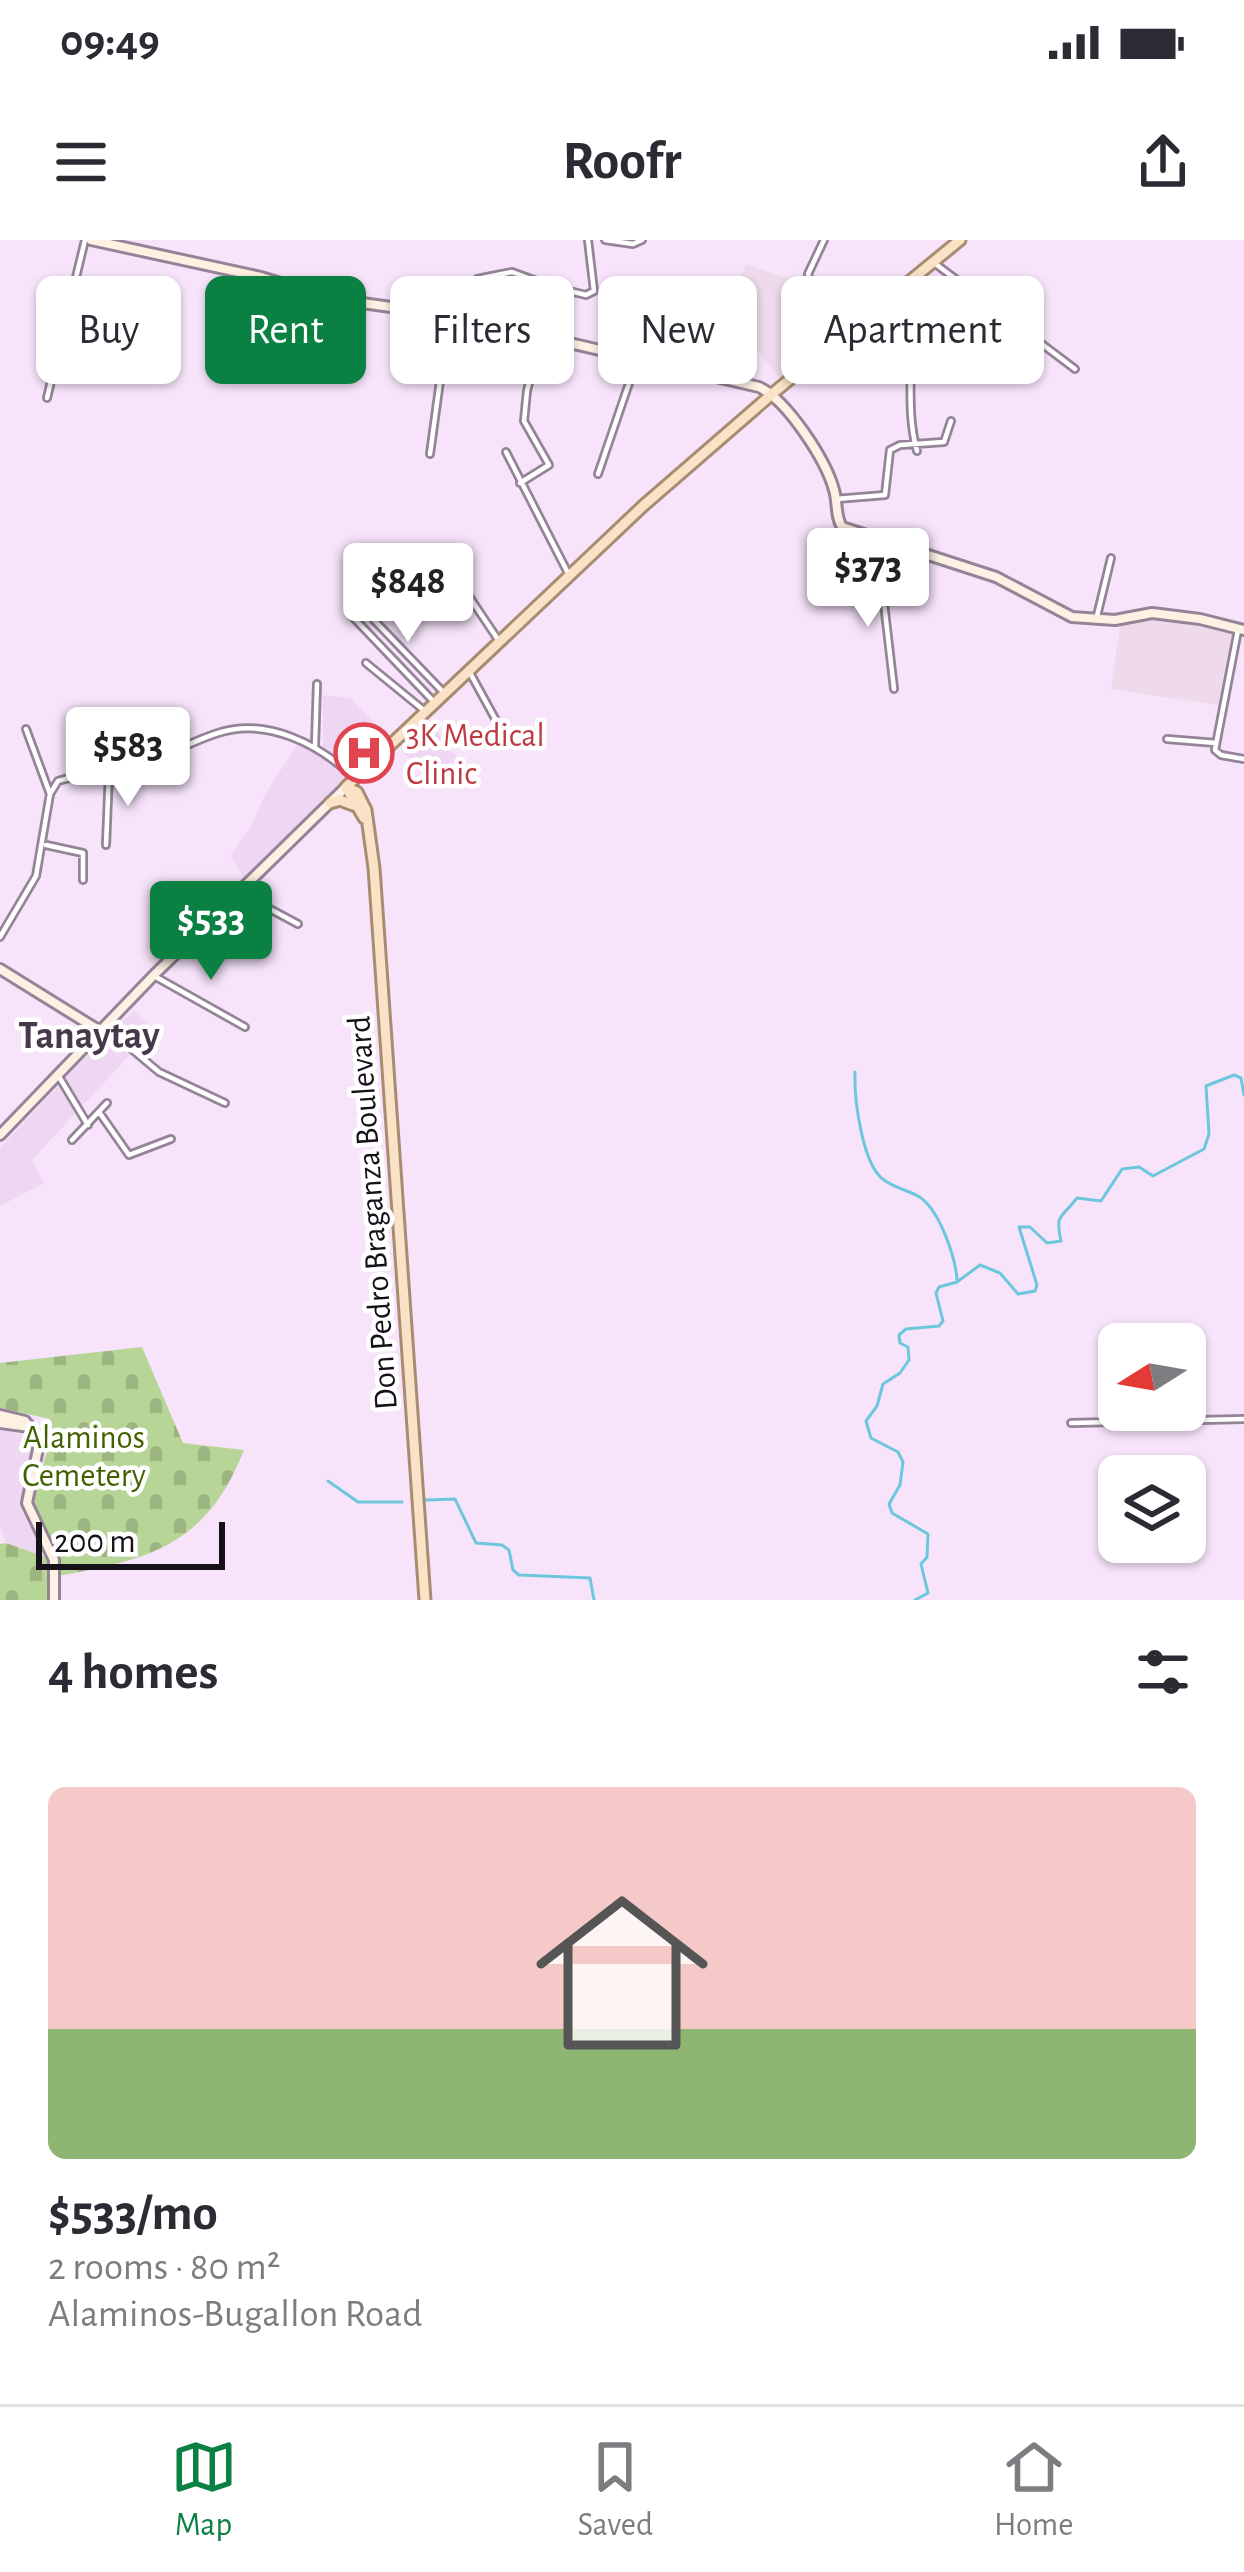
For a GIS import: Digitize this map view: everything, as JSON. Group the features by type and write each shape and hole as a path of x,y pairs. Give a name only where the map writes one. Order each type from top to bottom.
{"main road":[{"path":"916,276 959,240"},
{"path":"361,809 354,780 569,575 784,384"},
{"name":"Don Pedro Braganza Boulevard","path":"354,780 374,868 424,1600"},
{"path":"330,803 340,800 361,809"}],"street":[{"path":"47,398 91,240 255,276 333,299 390,307"},
{"path":"574,292 594,291 588,240"},
{"path":"605,240 633,244 642,240"},
{"path":"809,276 824,240"},
{"path":"933,262 1075,369"},
{"path":"492,276 512,272 523,276"},
{"path":"430,454 440,384"},
{"path":"520,483 549,465 524,421 529,384"},
{"path":"598,474 629,384"},
{"path":"741,384 772,394 823,463 842,527 1007,581 1058,613 1096,620 1152,613 1187,616 1241,630 1216,743 1218,753 1244,759"},
{"path":"910,384 916,447"},
{"path":"836,499 885,495 890,451 944,442 951,421"},
{"path":"506,452 569,575"},
{"path":"894,689 882,586 898,545"},
{"path":"1096,620 1111,558"},
{"path":"448,565 500,641"},
{"path":"351,615 431,708"},
{"path":"374,620 445,694"},
{"path":"366,663 431,708"},
{"path":"469,671 509,744"},
{"path":"315,746 316,684"},
{"path":"0,937 28,894 44,845 50,794 26,729"},
{"path":"0,1136 154,975 354,780 315,746 268,732 225,731 149,760 62,779 50,794"},
{"path":"1167,739 1216,743"},
{"path":"106,845 110,771"},
{"path":"44,845 81,851 82,880"},
{"path":"238,892 298,924"},
{"path":"3,974 102,1029 159,1072 225,1102"},
{"path":"154,975 245,1027"},
{"path":"58,1075 88,1125"},
{"path":"72,1140 107,1103"},
{"path":"99,1112 129,1155 171,1139"},
{"path":"0,1419 25,1421 40,1443 27,1503 54,1560 54,1600"},
{"path":"1071,1424 1244,1419"}],"shaded area":[{"path":"746,264 782,276 781,380 757,351 757,276 741,276"},
{"path":"1154,616 1194,620 1235,633 1224,706 1111,689 1121,620"},
{"path":"323,695 350,698 392,740 246,880 230,856 298,743 319,750 323,746"},
{"path":"431,724 458,759 438,780 402,752"},
{"path":"134,1011 154,1029 32,1160 44,1183 0,1206 0,1148"},
{"path":"0,1429 38,1443 24,1506 49,1558 6,1543 0,1524"}],"green space":[{"name":"Alaminos Cemetery","path":"142,1347 183,1443 244,1450 212,1508 171,1543 121,1563 58,1576 58,1564 32,1508 52,1431 50,1419 0,1408 0,1363"},
{"path":"0,1544 51,1559 50,1600 0,1600"}],"waterway":[{"path":"855,1072 858,1114 870,1160 884,1180 918,1196 933,1211 957,1279"},
{"path":"915,1600 928,1593 921,1564 927,1557 928,1534 892,1513 889,1504 900,1485 903,1462 898,1452 871,1438 866,1421 877,1406 883,1384 909,1360 908,1347 900,1343 899,1335 906,1329 939,1326 943,1321 936,1293 939,1287 957,1282 980,1265 1000,1273 1018,1294 1035,1291 1019,1227 1030,1227 1047,1243 1061,1241 1063,1213 1077,1198 1101,1201 1122,1169 1139,1167 1153,1176 1204,1149 1209,1134 1206,1086 1234,1075 1241,1078 1244,1095"},
{"path":"328,1481 358,1502 402,1502"},
{"path":"426,1500 455,1499 476,1543 509,1550 513,1570 519,1575 590,1578 594,1600"}],"place":[{"name":"3K Medical Clinic","path":"364,753"}],"district":[{"name":"Tanaytay","path":"89,1034"}]}
